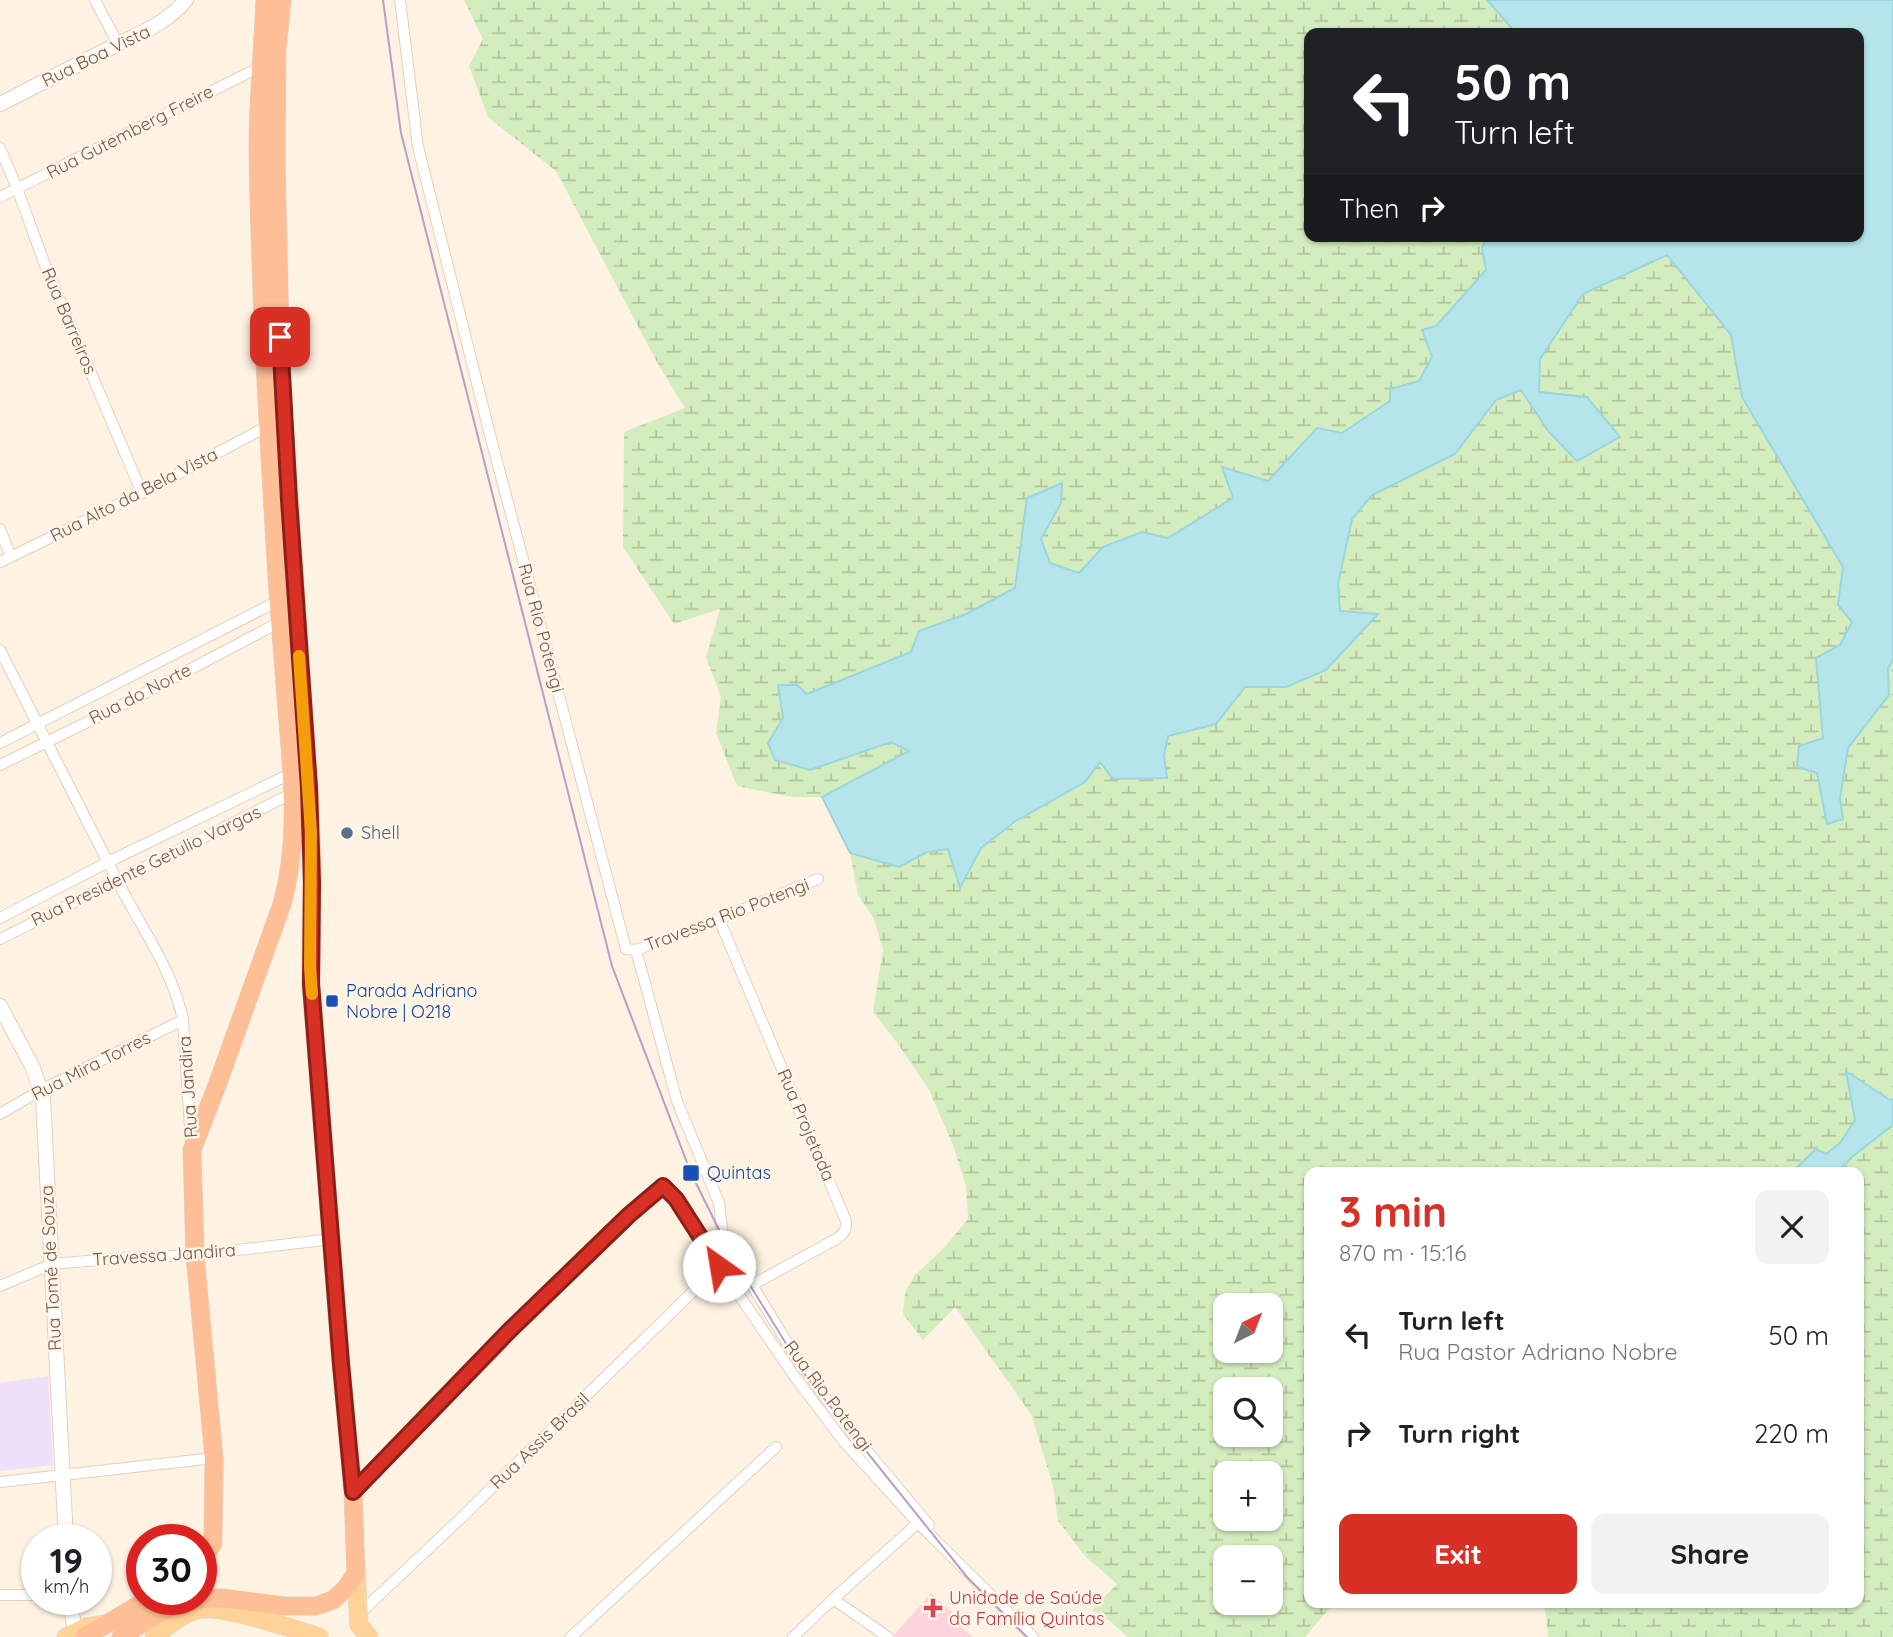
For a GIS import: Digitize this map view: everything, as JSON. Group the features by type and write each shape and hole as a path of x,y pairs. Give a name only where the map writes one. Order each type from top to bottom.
{"highway":[{"path":"192,1150 282,904 289,878 293,842 292,774 279,622 268,426 258,146 265,0"},
{"path":"217,1598 284,1606 316,1606 334,1600 356,1573 353,1492 311,984 309,788 281,368 276,227 276,99 282,0"},
{"name":"Rua Jandira","path":"192,1150 195,1255 214,1458 213,1524"},
{"path":"75,1635 126,1612"},
{"path":"121,1637 158,1615"},
{"path":"137,1637 172,1615"}],"main road":[{"path":"356,1573 359,1625 369,1637"},
{"path":"154,1637 171,1623 196,1610 215,1608 290,1633 319,1637"}],"street":[{"path":"95,0 118,44"},
{"name":"Rua Boa Vista","path":"0,104 166,20 186,0"},
{"name":"Rua Rio Potengi","path":"400,0 418,147 489,431 625,948 636,950 677,1101 717,1196 723,1238 793,1352 842,1421 934,1530 942,1547"},
{"name":"Rua Gutemberg Freire","path":"0,197 260,67"},
{"name":"Rua Barreiros","path":"0,148 45,265 142,493"},
{"name":"Rua Alto da Bela Vista","path":"0,562 142,493 268,426"},
{"path":"0,529 11,557"},
{"name":"Rua do Norte","path":"0,743 278,601"},
{"name":"Rua do Norte","path":"0,765 132,700 279,622"},
{"name":"Rua Jandira","path":"0,650 172,982 183,1020 192,1150"},
{"name":"Rua Presidente Getulio Vargas","path":"0,918 108,862 292,774"},
{"name":"Rua Presidente Getulio Vargas","path":"0,939 293,793"},
{"name":"Travessa Rio Potengi","path":"636,950 818,879"},
{"name":"Rua Projetada","path":"719,919 847,1227 838,1238 752,1285"},
{"name":"Rua Tomé de Souza","path":"0,1006 33,1068 41,1090 65,1524"},
{"name":"Rua Mira Torres","path":"0,1114 41,1090 183,1020"},
{"name":"Rua Rio Potengi","path":"353,1492 510,1330 629,1215 665,1186 819,1410 844,1442 942,1547 1033,1637"},
{"name":"Rua Rio Potengi","path":"719,1266 718,1253 723,1238"},
{"name":"Travessa Jandira","path":"0,1286 52,1264 195,1255 332,1239"},
{"name":"Rua Assis Brasil","path":"359,1614 719,1266"},
{"path":"571,1637 776,1447"},
{"path":"0,1482 214,1458"},
{"path":"793,1637 918,1522"},
{"path":"0,1595 21,1595"},
{"path":"833,1599 888,1637"},
{"path":"72,1615 75,1635"}],"shaded area":[{"path":"48,1376 53,1465 0,1471 0,1383"},
{"name":"Unidade de Saúde da Família Quintas","path":"931,1593 964,1623 961,1626 972,1637 894,1635"}],"green space":[{"path":"464,0 1487,0 1512,28 1304,28 1304,242 1484,242 1482,249 1486,270 1436,326 1432,357 1418,381 1390,389 1390,401 1342,433 1317,428 1268,481 1223,468 1233,498 1168,539 1142,532 1103,547 1079,574 1050,563 1041,539 1061,503 1028,498 1015,588 966,614 919,631 911,652 807,694 778,686 783,718 768,743 810,770 891,742 909,751 822,797 792,797 737,786 716,733 721,697 706,657 720,609 674,624 623,547 624,432 685,408 658,364 556,171 488,117 469,66 483,39"},
{"path":"1668,255 1731,335 1742,397 1843,567 1838,605 1852,622 1840,645 1816,658 1823,738 1797,767 1817,773 1843,819 1840,798 1848,748 1889,695 1888,667 1893,660 1893,1099 1855,1120 1840,1143 1826,1154 1816,1149 1797,1167 1304,1167 1304,1608 1330,1608 1305,1637 1128,1637 1092,1610 1117,1584 1085,1556 1058,1521 1053,1486 1031,1414 955,1307 923,1340 903,1314 905,1292 915,1275 943,1249 968,1219 966,1186 953,1145 929,1090 873,1012 883,949 874,919 858,895 850,853 899,867 927,852 948,849 960,887 981,848 1101,762 1166,778 1164,755 1168,736 1215,724 1245,686 1286,687 1377,615 1340,611 1338,584 1352,519 1372,495 1455,454 1496,400 1521,390 1549,432 1619,438 1587,397 1539,392 1540,359 1583,293"},
{"path":"1893,1125 1893,1637 1548,1637 1544,1608 1864,1608 1864,1167 1842,1167"}],"water":[{"path":"1487,0 1893,0 1893,660 1888,668 1889,695 1848,748 1840,798 1843,819 1827,824 1817,773 1797,767 1799,746 1823,738 1816,658 1840,645 1852,622 1838,605 1843,567 1742,397 1731,335 1667,255 1583,294 1540,359 1539,392 1587,397 1620,437 1577,461 1549,432 1521,390 1496,400 1455,454 1372,495 1352,519 1338,584 1340,611 1378,614 1326,670 1286,687 1245,687 1216,724 1168,736 1164,755 1167,778 1113,779 1100,762 1085,782 1016,821 981,848 960,888 948,849 927,852 899,867 850,853 822,797 909,751 891,742 810,770 775,760 768,743 783,718 778,685 797,685 807,694 911,652 919,631 966,614 1015,588 1027,498 1062,483 1061,503 1041,539 1050,563 1079,573 1103,547 1142,532 1168,538 1233,498 1222,467 1268,481 1317,428 1342,433 1390,401 1390,389 1419,381 1432,357 1422,330 1436,326 1486,270 1482,249 1484,242 1864,242 1864,28 1512,28"},
{"path":"1846,1071 1890,1100 1893,1099 1893,1125 1842,1167 1797,1167 1816,1149 1826,1154 1840,1143 1855,1120"}],"tram line":[{"path":"383,0 401,133 612,966 691,1173 732,1256 806,1376 967,1577 1027,1637"}],"slow traffic":[{"path":"299,656 311,832 312,994"}],"place":[{"name":"Shell","path":"347,833"},
{"name":"Parada Adriano Nobre | O218","path":"332,1001"},
{"name":"Quintas","path":"691,1173"},
{"name":"Unidade de Saúde da Família Quintas","path":"933,1608"}],"route":[{"path":"280,337 309,788 311,984 353,1492 510,1330 629,1215 663,1186 676,1199 719,1266"}]}
